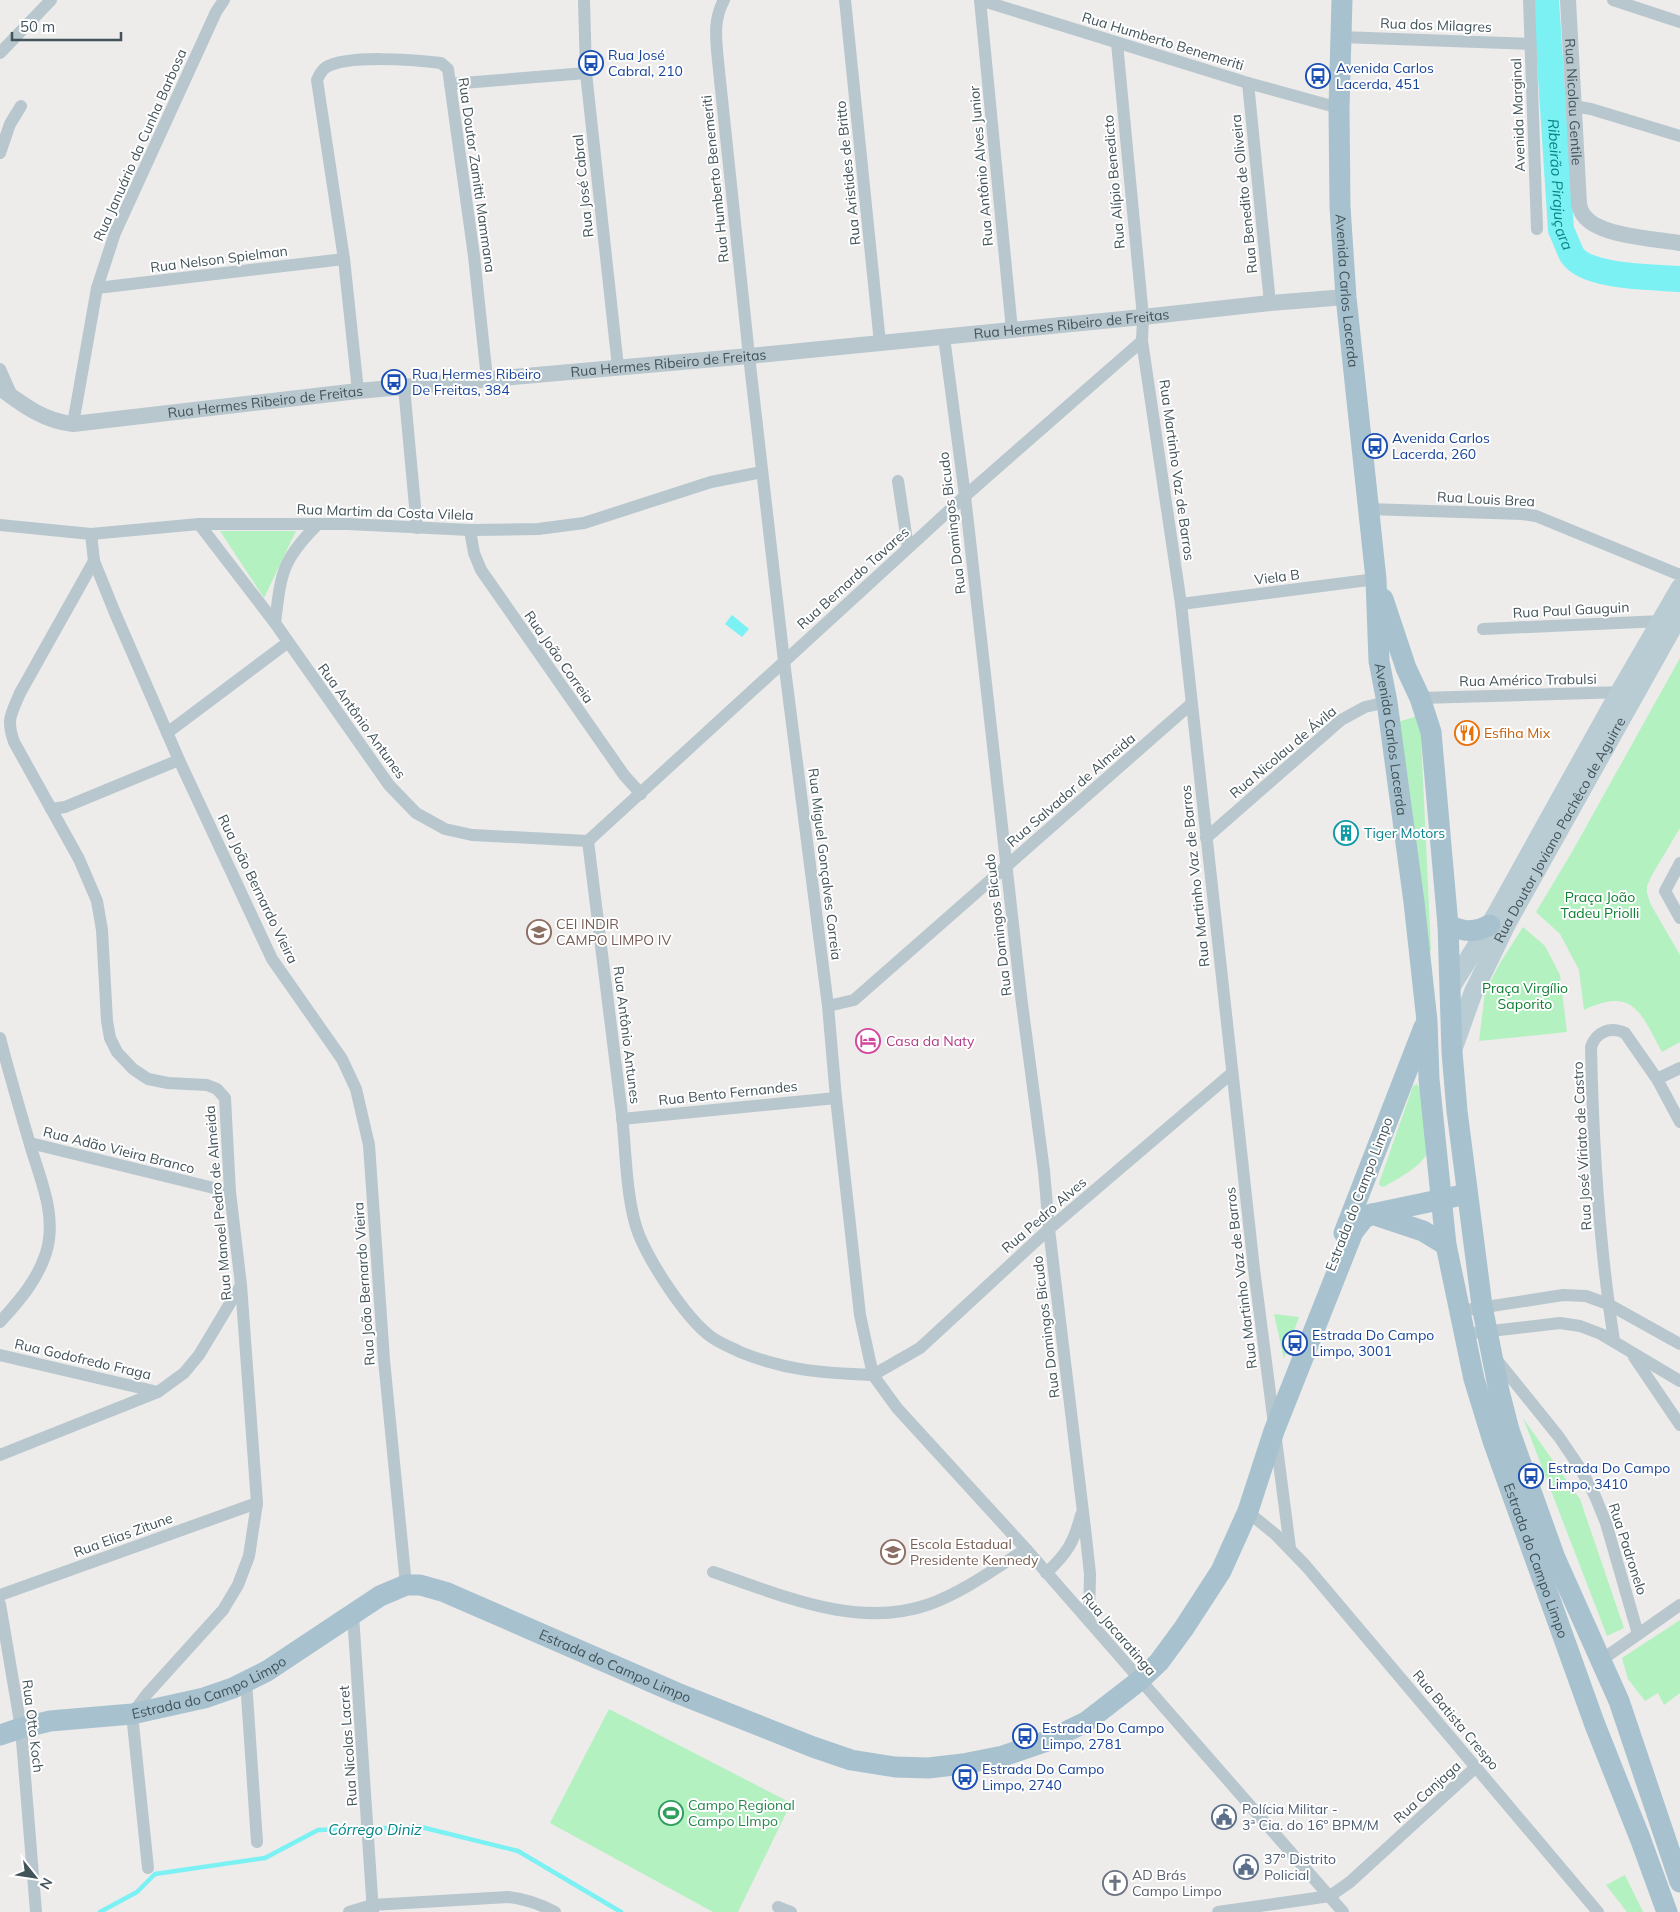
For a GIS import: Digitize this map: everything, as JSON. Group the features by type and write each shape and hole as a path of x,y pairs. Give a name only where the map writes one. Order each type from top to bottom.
{"main road":[{"name":"Avenida Carlos Lacerda","path":"1342,0 1339,108 1340,208 1346,297 1376,580 1379,660 1414,902 1427,1021 1429,1079"},
{"name":"Avenida Carlos Lacerda","path":"1376,580 1406,668 1417,692 1431,732 1448,925 1452,1052"},
{"name":"Rua Doutor Joviano Pachêco de Aguirre","path":"1452,1052 1473,994 1507,923 1628,692 1680,588"},
{"name":"Rua Doutor Joviano Pachêco de Aguirre","path":"1451,987 1490,925 1628,692 1680,614"},
{"path":"1386,699 1398,683 1408,682 1417,692"},
{"path":"1448,925 1464,931 1474,931 1490,925"},
{"name":"Estrada do Campo Limpo","path":"0,1735 50,1721 132,1714 204,1698 267,1671 380,1596 406,1585 420,1585 445,1592 677,1693 813,1747 851,1760 894,1767 928,1768 963,1764 1004,1756 1047,1742 1086,1722 1139,1681 1159,1662 1202,1601 1244,1508 1273,1423 1400,1086 1427,1021 1451,987"},
{"name":"Estrada do Campo Limpo","path":"1452,1052 1467,1194 1486,1332 1514,1448 1555,1558 1619,1701 1623,1717 1645,1773 1680,1882"},
{"path":"1400,1086 1417,1080 1429,1079 1448,1092 1457,1111"},
{"name":"Estrada do Campo Limpo","path":"1429,1079 1446,1245 1474,1379 1528,1543 1667,1912"},
{"name":"Estrada do Campo Limpo","path":"1273,1423 1353,1232 1364,1218 1372,1214 1440,1198 1467,1194"},
{"path":"1372,1214 1423,1231 1446,1245"},
{"path":"1574,1665 1605,1693 1619,1701"}],"street":[{"path":"0,52 51,0"},
{"name":"Rua Januário da Cunha Barbosa","path":"73,424 97,288 115,233 216,12 224,0"},
{"name":"Rua José Cabral","path":"584,0 586,73 618,368"},
{"name":"Rua Humberto Benemeriti","path":"724,0 718,10 716,23 718,61 749,356"},
{"name":"Rua Aristides de Britto","path":"845,0 880,343"},
{"name":"Rua Humberto Benemeriti","path":"980,0 1248,83 1339,108"},
{"name":"Rua Antônio Alves Junior","path":"980,0 1012,330"},
{"name":"Avenida Marginal","path":"1529,0 1537,229"},
{"name":"Rua Nicolau Gentile","path":"1568,0 1579,204 1585,218 1592,224 1633,236 1680,243"},
{"path":"1613,0 1680,22"},
{"name":"Rua dos Milagres","path":"1341,37 1530,44"},
{"name":"Rua Alípio Benedicto","path":"1117,43 1143,317"},
{"name":"Rua Doutor Zamitti Mammana","path":"358,391 344,259 317,80 324,68 330,65 370,59 432,62 441,63 446,67 474,256 487,379"},
{"path":"450,84 586,73"},
{"name":"Rua Benedito de Oliveira","path":"1248,83 1270,303"},
{"path":"0,153 10,124 20,106"},
{"path":"1573,106 1601,112 1680,136"},
{"name":"Rua Nelson Spielman","path":"97,288 344,259"},
{"name":"Rua Hermes Ribeiro de Freitas","path":"6,392 40,416 61,423 73,424 358,391 749,356 1270,303 1346,297"},
{"name":"Rua Martinho Vaz de Barros","path":"1143,317 1142,341 1181,604 1232,1073 1273,1423"},
{"name":"Rua Domingos Bicudo","path":"944,337 965,496 1006,867 1044,1171 1049,1229 1090,1574 1089,1621"},
{"name":"Rua Bernardo Tavares","path":"588,841 965,496 1142,341"},
{"name":"Rua Miguel Gonçalves Correia","path":"749,356 784,660 828,1006 836,1098 860,1315 873,1375"},
{"path":"0,369 6,392"},
{"path":"404,387 417,528"},
{"name":"Rua Martim da Costa Vilela","path":"0,525 91,534 199,524 348,524 470,530 538,529 584,523 711,482 762,472"},
{"path":"898,481 908,548"},
{"name":"Rua Louis Brea","path":"1368,510 1536,516 1680,575"},
{"name":"Rua Antônio Antunes","path":"199,524 275,624 389,785 416,813 445,829 472,835 588,841 630,1195 638,1234 655,1268 693,1320 709,1336 722,1344 764,1362 793,1369 873,1375"},
{"path":"275,624 280,581 286,564 299,543 317,525"},
{"name":"Rua João Correia","path":"470,530 474,553 481,570 624,775 641,794"},
{"name":"Rua João Bernardo Vieira","path":"91,534 94,561 167,733 272,959 342,1059 356,1089 369,1145 382,1332 406,1585"},
{"name":"Rua Manoel Pedro de Almeida","path":"94,561 20,693 9,727 14,742 79,859 97,900 102,930 107,1021 110,1038 117,1052 132,1069 148,1079 168,1083 207,1085 217,1089 225,1098 230,1192 241,1286 257,1503 249,1556 238,1585 218,1616 147,1694 132,1714"},
{"name":"Viela B","path":"1181,604 1376,580"},
{"name":"Rua Paul Gauguin","path":"1483,629 1662,621"},
{"path":"167,733 287,643"},
{"name":"Rua Américo Trabulsi","path":"1417,692 1628,692"},
{"name":"Rua Nicolau de Ávila","path":"1206,838 1341,720 1365,707 1386,699"},
{"name":"Rua Salvador de Almeida","path":"828,1006 854,1000 1191,704"},
{"path":"51,809 64,807 179,760"},
{"path":"1680,863 1665,888 1666,895 1680,918"},
{"name":"Rua José Víriato de Castro","path":"1614,1341 1608,1304 1592,1111 1591,1047 1595,1037 1598,1034 1613,1030 1625,1033 1657,1079"},
{"path":"0,1038 48,1200 49,1228 47,1251 37,1275 26,1293 0,1322"},
{"path":"1680,1068 1657,1079 1675,1102 1680,1122"},
{"name":"Rua Pedro Alves","path":"873,1375 920,1348 1049,1229 1232,1073"},
{"name":"Rua Bento Fernandes","path":"622,1119 836,1098"},
{"name":"Rua Adão Vieira Branco","path":"30,1144 230,1192"},
{"path":"0,1455 158,1392 184,1373 199,1354 241,1286"},
{"path":"1460,1311 1482,1306 1563,1295 1586,1296 1608,1304 1680,1344"},
{"path":"1465,1334 1560,1324 1580,1326 1614,1341 1633,1355 1680,1381"},
{"name":"Rua Padronelo","path":"1490,1353 1559,1437 1580,1468 1595,1496 1606,1523 1638,1634"},
{"name":"Rua Godofredo Fraga","path":"0,1355 158,1392"},
{"path":"1633,1355 1680,1425"},
{"name":"Rua Jacaratinga","path":"873,1375 898,1408 1026,1549 1139,1681 1343,1912"},
{"name":"Rua Padronelo","path":"1499,1391 1515,1392 1531,1402"},
{"path":"1273,1423 1290,1548"},
{"name":"Rua Elias Zitune","path":"0,1595 257,1503"},
{"name":"Rua Batista Crespo","path":"1244,1508 1290,1548 1598,1912"},
{"name":"Rua Domingos Bicudo","path":"1046,1573 1067,1552 1076,1532 1082,1510"},
{"path":"713,1572 793,1600 851,1613 891,1613 930,1604 974,1582 1026,1549"},
{"name":"Rua Otto Koch","path":"0,1604 20,1728 36,1912"},
{"path":"1600,1661 1680,1605"},
{"name":"Rua Nicolas Lacret","path":"353,1615 373,1909"},
{"path":"246,1681 257,1842"},
{"path":"132,1714 148,1868"},
{"name":"Rua Canjaga","path":"1330,1896 1350,1882 1476,1768"},
{"path":"1218,1912 1330,1896"},
{"path":"348,1912 508,1898 524,1899 541,1904 555,1912"},
{"path":"778,1906 791,1912"}],"green space":[{"path":"220,531 296,531 264,598"},
{"name":"Praça João Tadeu Priolli","path":"1680,658 1680,828 1647,886 1651,905 1680,955 1680,1042 1662,1052 1641,1016 1634,1008 1625,1003 1614,1001 1601,1003 1584,1010 1579,970 1560,934 1536,912 1572,852"},
{"path":"1420,715 1431,950 1424,956 1412,809 1398,722"},
{"name":"Praça Virgílio Saporito","path":"1523,927 1545,946 1560,975 1567,1032 1479,1041 1485,992 1500,963"},
{"path":"1417,1084 1420,1089 1428,1151 1421,1162 1409,1172 1384,1187 1380,1186 1379,1183 1413,1086"},
{"path":"1274,1314 1299,1317 1284,1359"},
{"path":"1523,1418 1580,1499 1624,1628 1607,1636"},
{"path":"1680,1620 1680,1693 1664,1705 1658,1693 1645,1701 1628,1679 1622,1658"},
{"name":"Campo Regional Campo LImpo","path":"609,1709 791,1803 738,1912 713,1912 550,1823"},
{"path":"1625,1875 1643,1912 1627,1912 1606,1885"}],"water":[{"path":"732,615 749,629 742,637 725,624"}],"waterway":[{"name":"Ribeirão Pirajuçara","path":"1546,0 1561,230 1572,255 1580,263 1606,272 1638,277 1680,279"},
{"name":"Córrego Diniz","path":"100,1912 137,1892 155,1874 265,1858 318,1830 421,1827 518,1851 621,1912"}],"place":[{"name":"Rua José Cabral, 210","path":"591,63"},
{"name":"Avenida Carlos Lacerda, 451","path":"1318,76"},
{"name":"Rua Hermes Ribeiro De Freitas, 384","path":"394,382"},
{"name":"Avenida Carlos Lacerda, 260","path":"1375,446"},
{"name":"Esfiha Mix","path":"1467,733"},
{"name":"Tiger Motors","path":"1346,833"},
{"name":"CEI INDIR CAMPO LIMPO IV","path":"539,932"},
{"name":"Casa da Naty","path":"868,1041"},
{"name":"Estrada Do Campo Limpo, 3001","path":"1295,1343"},
{"name":"Estrada Do Campo Limpo, 3410","path":"1531,1476"},
{"name":"Escola Estadual Presidente Kennedy","path":"893,1552"},
{"name":"Estrada Do Campo Limpo, 2781","path":"1025,1736"},
{"name":"Estrada Do Campo Limpo, 2740","path":"965,1777"},
{"name":"Campo Regional Campo LImpo","path":"671,1813"},
{"name":"Polícia Militar - 3ª Cia. do 16º BPM/M","path":"1224,1817"},
{"name":"37º Distrito Policial","path":"1246,1867"},
{"name":"AD Brás Campo Limpo","path":"1115,1883"}]}
